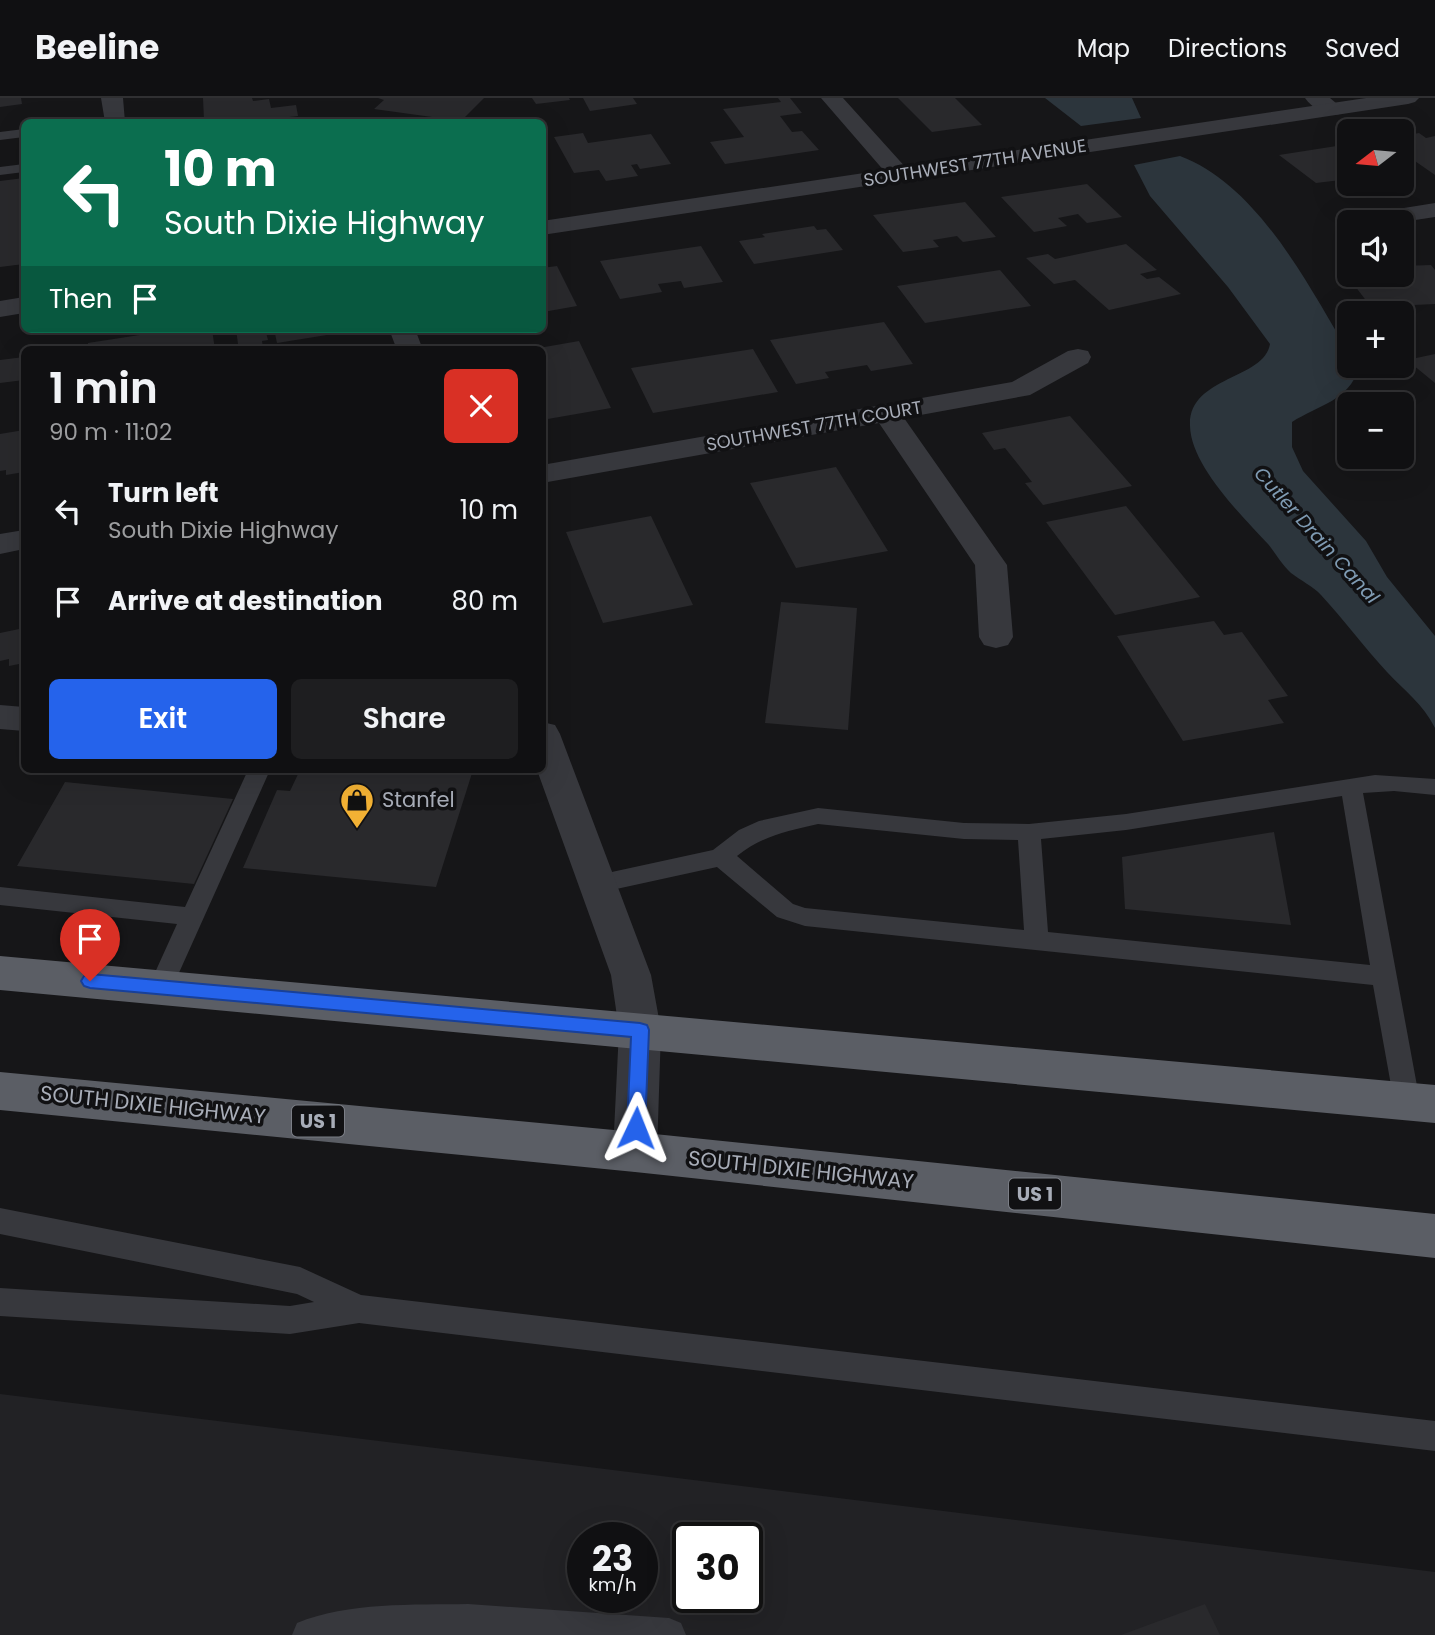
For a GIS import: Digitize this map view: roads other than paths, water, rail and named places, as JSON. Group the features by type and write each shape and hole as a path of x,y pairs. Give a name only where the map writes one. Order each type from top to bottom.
{"highway":[{"path":"0,973 1421,1103"},
{"name":"SOUTH DIXIE HIGHWAY","path":"0,1091 635,1152 1435,1236"}],"street":[{"path":"112,98 112,119"},
{"path":"831,98 900,175"},
{"name":"SOUTHWEST 77TH AVENUE","path":"546,227 900,175 1324,104 1408,98"},
{"path":"1414,213 1435,210"},
{"path":"0,309 21,306"},
{"name":"SOUTHWEST 77TH COURT","path":"546,473 1020,389 1078,357"},
{"path":"887,414 991,565 996,637"},
{"path":"0,544 21,540"},
{"path":"0,717 21,719"},
{"path":"546,749 631,975 640,1030 635,1152"}],"lane":[{"path":"0,136 21,133"},
{"path":"0,171 21,168"},
{"path":"160,988 258,773"},
{"path":"598,884 718,858 747,836 767,827 818,816 964,831 1029,832 1126,822 1375,782 1400,781 1431,787"},
{"path":"1351,786 1384,976 1421,1103"},
{"path":"1029,832 1037,942"},
{"path":"718,858 729,862 785,911 805,917 1384,976"},
{"path":"0,896 194,916"},
{"path":"0,1221 300,1281 359,1309"},
{"path":"0,1302 290,1320 359,1309 1435,1436"},
{"path":"309,1635 382,1622 468,1619 669,1635"}],"water":[{"path":"1045,98 1132,98 1141,118 1081,126"},
{"name":"Cutler Drain Canal","path":"1180,156 1208,170 1234,189 1278,240 1337,333 1337,378 1355,378 1354,380 1343,392 1337,392 1337,397 1292,422 1292,447 1303,471 1366,541 1387,577 1435,636 1435,728 1419,705 1321,595 1291,573 1208,474 1193,441 1190,426 1193,410 1201,397 1213,388 1255,365 1265,356 1270,344 1228,287 1150,196 1134,165"}],"place":[{"name":"Stanfel","path":"357,830"}]}
